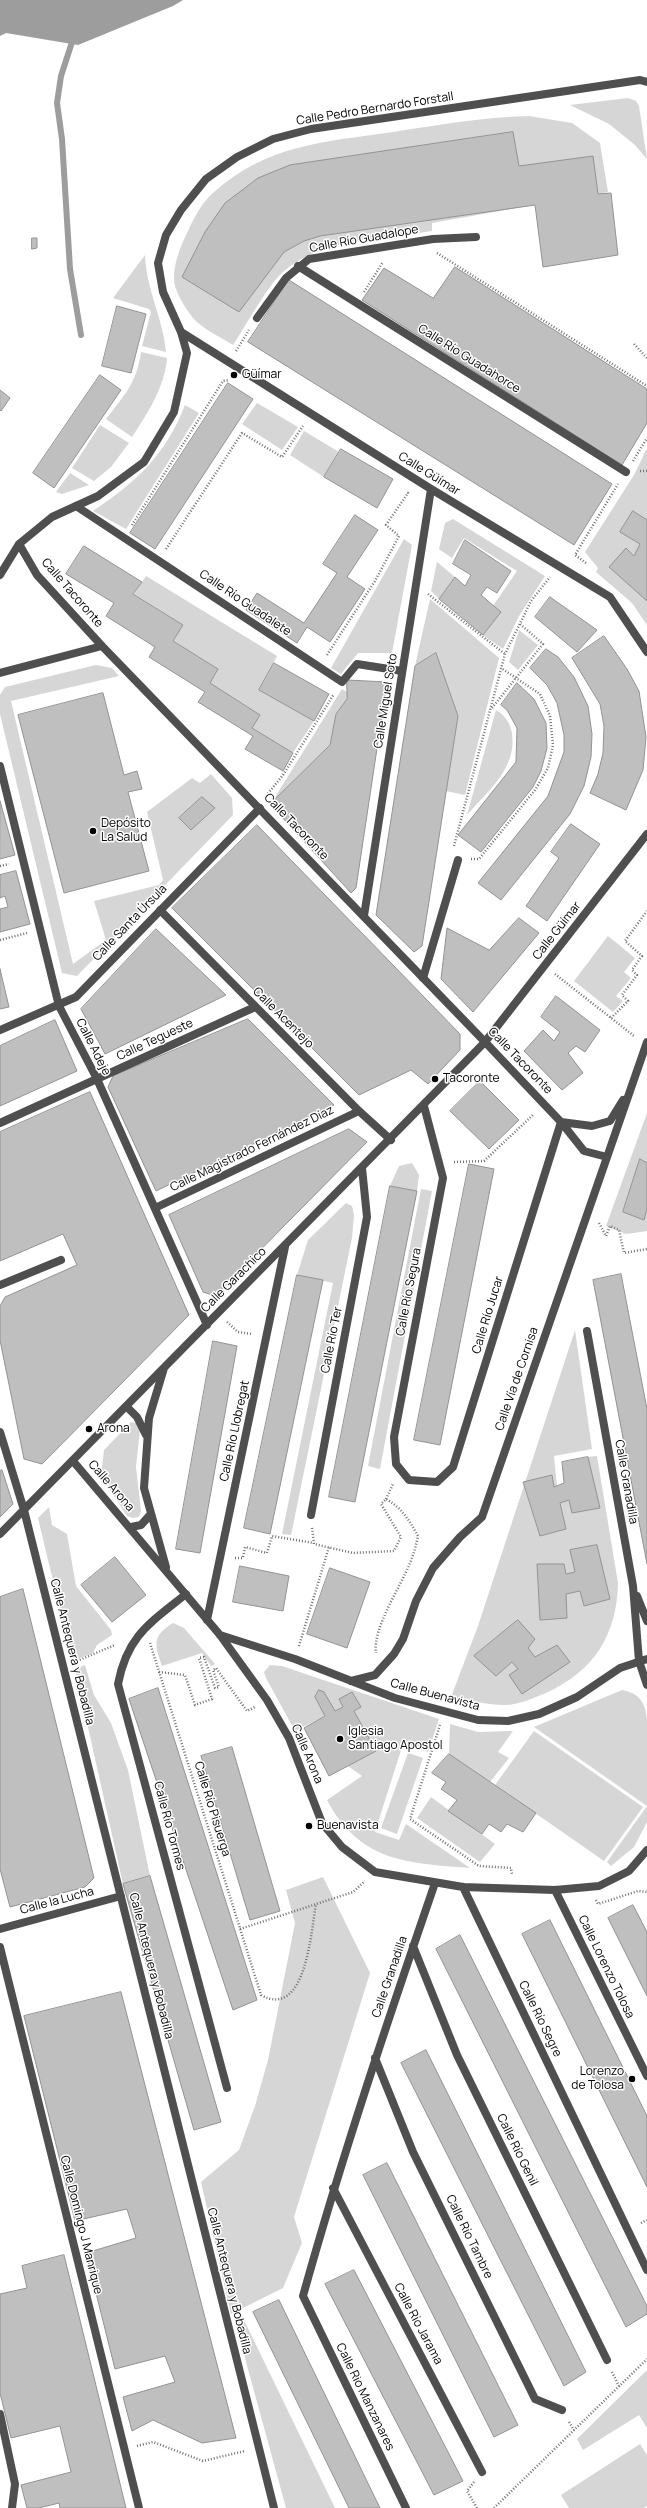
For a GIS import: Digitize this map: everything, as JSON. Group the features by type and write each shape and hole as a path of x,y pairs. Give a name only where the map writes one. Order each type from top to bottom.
{"street":[{"name":"Calle Pedro Bernardo Forstall","path":"0,574 19,544 52,517 98,496 144,462 174,412 187,353 181,332 163,292 158,263 166,235 181,210 206,179 237,157 273,139 311,129 640,80 647,82"},
{"name":"Calle Río Guadalope","path":"257,318 286,278 298,266 309,259 418,241 476,237"},
{"name":"Calle Río Guadahorce","path":"298,266 626,472"},
{"name":"Calle Güímar","path":"181,332 431,489 610,597 647,652"},
{"name":"Calle Miguel Soto","path":"364,916 431,489"},
{"name":"Calle Río Guadalete","path":"76,506 342,682"},
{"name":"Calle Tacoronte","path":"19,544 37,575 102,646 485,1042 561,1122 584,1151 607,1157"},
{"path":"0,673 102,646"},
{"path":"342,682 356,664 402,671"},
{"name":"Calle Adeje","path":"0,766 58,1006 97,1079 207,1324"},
{"name":"Calle Santa Úrsula","path":"0,1030 76,997 259,807"},
{"name":"Calle Güímar","path":"485,1042 647,834"},
{"path":"423,978 458,860"},
{"name":"Calle Acentejo","path":"160,910 358,1111 391,1140"},
{"name":"Calle Tegueste","path":"0,1123 255,1007"},
{"name":"Calle Garachico","path":"0,1534 127,1407 164,1366 217,1315 391,1140 485,1042"},
{"name":"Calle Vía de Cornisa","path":"351,1681 375,1675 382,1667 403,1639 416,1600 433,1568 460,1537 482,1517 646,1044"},
{"path":"561,1122 592,1126 610,1121 631,1087"},
{"name":"Calle Río Segura","path":"409,1480 396,1464 394,1437 443,1178 424,1106"},
{"name":"Calle Magistrado Fernández Díaz","path":"155,1208 358,1111"},
{"name":"Calle Río Jucar","path":"409,1480 437,1482 453,1467 561,1122"},
{"name":"Calle Río Ter","path":"311,1515 367,1217 362,1168"},
{"name":"Calle Río Llobregat","path":"207,1620 285,1246"},
{"path":"0,1285 61,1260"},
{"name":"Calle Granadilla","path":"587,1331 633,1586 647,1685"},
{"name":"Calle Arona","path":"164,1366 149,1418 146,1435 144,1488 150,1515 168,1572"},
{"name":"Calle Arona","path":"127,1407 137,1417 146,1435"},
{"name":"Calle Antequera y Bobadilla","path":"0,1432 24,1510 64,1667 274,2508"},
{"name":"Calle Arona","path":"73,1460 220,1635 267,1700 289,1738 322,1823 342,1848 375,1872 435,1883"},
{"name":"Calle Arona","path":"130,1527 140,1525 150,1515"},
{"path":"633,1586 647,1621"},
{"name":"Calle Río Tormes","path":"186,1594 137,1636 122,1661 118,1684 227,2088"},
{"name":"Calle Buenavista","path":"220,1635 295,1659 395,1698 478,1720 508,1721 539,1714 562,1705 620,1668 643,1660"},
{"path":"643,1660 647,1666"},
{"path":"435,1883 463,1887 555,1890 599,1886 629,1872 647,1850"},
{"name":"Calle Granadilla","path":"303,2296 333,2188 375,2058 435,1883"},
{"name":"Calle Río Segre","path":"463,1887 647,2270"},
{"name":"Calle Lorenzo Tolosa","path":"555,1890 647,2076"},
{"name":"Calle la Lucha","path":"0,1929 121,1896"},
{"name":"Calle Río Genil","path":"413,1946 457,2055 607,2360"},
{"name":"Calle Domingo J Manrique","path":"0,1947 139,2508"},
{"name":"Calle Río Tambre","path":"375,2058 413,2152 535,2399 562,2410"},
{"name":"Calle Río Jarama","path":"333,2188 482,2472"},
{"name":"Calle Rio Manzanares","path":"303,2296 406,2508"},
{"path":"0,2414 15,2484 12,2508"}],"path":[{"path":"418,241 647,386"},
{"path":"357,302 394,245"},
{"path":"229,362 257,318"},
{"path":"634,344 647,358"},
{"path":"124,538 223,381 231,380 238,367"},
{"path":"158,560 242,433 282,457 302,425 310,430"},
{"path":"584,581 593,569 575,555 647,438"},
{"path":"626,472 647,471"},
{"path":"319,667 375,581 399,536 386,526 408,493 401,489"},
{"path":"501,668 540,694 550,716 553,745 548,768 535,790 479,859 458,860 454,844 501,668 505,654 531,601 559,566"},
{"path":"416,584 505,654"},
{"path":"490,710 544,644 519,623"},
{"path":"259,807 283,775 342,682"},
{"path":"611,1018 628,1001 622,995 638,975 632,970 642,956 625,941 647,911"},
{"path":"0,940 39,930"},
{"path":"549,970 646,1044"},
{"path":"440,1164 467,1160 484,1161 544,1104"},
{"path":"590,1205 606,1236 610,1226 619,1230 624,1253 647,1249"},
{"path":"217,1315 238,1332 267,1336"},
{"path":"220,1557 243,1558 245,1547 267,1553 272,1536 353,1553 394,1551 400,1537 381,1504 386,1499 397,1505 406,1514 418,1536 410,1563 390,1605 376,1642 375,1652 382,1667"},
{"path":"311,1515 314,1544"},
{"path":"295,1659 329,1547"},
{"name":"Calle Río Pisuerga","path":"145,1628 261,1995 270,2000 281,1999 293,1993 306,1964 316,1904"},
{"path":"64,1667 137,1636"},
{"path":"159,1672 185,1675 194,1705 212,1699 199,1658 204,1657 215,1688 219,1687 213,1670 216,1668 247,1711 267,1700"},
{"path":"445,1711 410,1819 479,1866 511,1868 515,1889"},
{"path":"240,1928 353,1892 375,1872"},
{"path":"494,2508 647,2359"},
{"path":"643,2363 647,2364"},
{"path":"124,2449 153,2442 203,2461 259,2447"},
{"path":"477,2508 467,2491 482,2472"}],"shaded area":[{"path":"0,0 183,0 173,6 78,45 6,33 0,36"},
{"path":"628,98 636,101 639,106 647,159 635,145 609,124 570,105"},
{"path":"529,116 572,123 600,143 608,192 432,223 432,231 346,243 305,257 288,268 273,283 233,345 197,322 179,297 174,280 175,266 182,244 195,217 203,204 213,193 233,177 254,164 298,148 320,143 461,122"},
{"path":"145,255 148,280 162,327 166,352 142,346 151,312 149,309 113,298"},
{"path":"141,352 167,358 166,369 159,390 149,410 132,437 106,419 129,388 139,363"},
{"path":"257,403 298,427 282,450 242,424"},
{"path":"185,405 199,413 126,529 93,511 123,489 148,466 168,439"},
{"path":"100,425 129,443 111,467 94,481 72,468"},
{"path":"304,431 339,452 324,477 290,455"},
{"path":"647,448 647,625 632,603 596,572 598,568 585,552 634,475"},
{"path":"70,473 89,485 62,494 56,492"},
{"path":"453,519 545,576 519,616 503,649 483,635 500,612 493,606 517,571 464,538 452,558 439,549 445,523"},
{"path":"404,539 412,545 392,653 358,653 341,674 331,668"},
{"path":"437,562 455,577 439,599 431,591"},
{"path":"146,576 277,656 259,690 314,721 293,753 252,728 260,715 210,683 218,669 173,641 183,625 134,594"},
{"path":"430,599 499,658 465,795 446,791 458,716 436,653 415,666"},
{"path":"519,630 538,645 518,670 509,662"},
{"path":"96,665 112,668 119,676 11,701 73,964 106,940 94,901 159,885 163,880 147,812 192,778 200,783 211,774 232,798 233,815 77,976 62,973 0,714 0,695 5,687"},
{"path":"342,689 347,692 347,699 336,714 330,745 272,802"},
{"path":"496,710 505,717 509,723 512,734 510,758 499,779 467,815"},
{"path":"608,936 635,958 624,972 631,978 616,996 623,1001 613,1012 574,981"},
{"path":"647,1113 647,1231 626,1234 606,1226"},
{"path":"412,1163 419,1175 417,1191 390,1186 399,1166"},
{"path":"421,1189 432,1191 380,1469 368,1466"},
{"path":"346,1203 352,1206 354,1215 352,1238 291,1535 282,1534 333,1283 297,1275 308,1240"},
{"path":"575,1330 592,1449 554,1456 557,1486 554,1487 551,1475 529,1481 525,1490 540,1536 566,1529 560,1503 569,1500 572,1512 599,1508 588,1457 597,1456 618,1583 617,1602 613,1619 600,1649 590,1662 563,1684 546,1693 521,1703 510,1705 498,1705 451,1697 478,1626"},
{"path":"131,1422 136,1423 140,1430 136,1467 141,1511 139,1517 133,1518 127,1516 101,1476 104,1450"},
{"path":"49,1507 52,1525 67,1534 76,1586 111,1630 112,1635 97,1645 93,1653 72,1661 38,1518"},
{"path":"173,1623 184,1628 215,1664 211,1666 202,1653 162,1666 157,1646 158,1637"},
{"path":"85,1665 94,1695 111,1723 128,1770 150,1876 123,1884 75,1669"},
{"path":"270,1665 282,1666 439,1719 428,1752 403,1744 375,1832 399,1840 406,1824 470,1868 406,1861 387,1855 370,1847 354,1836 340,1821 327,1800 362,1776 348,1766 375,1751 354,1711 360,1707 352,1692 339,1699 343,1707 295,1731 266,1678 264,1672"},
{"path":"622,1690 628,1691 637,1696 645,1709 647,1720 647,1806 534,1727"},
{"path":"450,1724 478,1732 513,1731 498,1752 509,1758 490,1782 449,1754"},
{"path":"534,1731 643,1807 604,1861 495,1785"},
{"path":"408,1753 423,1758 397,1834 381,1828"},
{"path":"431,1797 495,1844 480,1862 417,1818"},
{"path":"647,1806 647,1822 634,1847 611,1866 607,1862"},
{"path":"323,1877 370,1973 294,2217 302,2243 283,2288 231,2314 201,2182 239,2150 255,2106 268,2060 295,1923 286,1890"},
{"path":"242,2316 335,2508 286,2508 234,2318"},
{"path":"647,2370 647,2428 639,2415 583,2450 577,2439"},
{"path":"640,2444 647,2455 647,2506 644,2508 569,2508 561,2495"}],"building":[{"path":"513,132 519,166 593,156 598,194 611,193 618,255 543,267 535,205 320,236 304,241 284,252 239,312 182,277 205,232 225,203 258,178 290,165"},
{"path":"32,238 37,238 37,248 32,249"},
{"path":"455,267 647,389 647,423 622,465 362,300 384,268 433,298"},
{"path":"289,280 612,484 574,545 248,342"},
{"path":"117,306 146,314 131,373 102,366"},
{"path":"100,375 121,390 54,488 33,473"},
{"path":"228,383 253,399 155,549 130,533"},
{"path":"0,390 10,398 1,411 0,410"},
{"path":"341,449 393,479 377,508 324,477"},
{"path":"633,511 647,520 647,601 609,567 626,548 634,556 640,544 620,532"},
{"path":"355,515 378,530 347,577 365,589 330,642 307,627 297,643 246,610 257,593 304,623 337,573 323,564"},
{"path":"465,540 511,571 497,593 487,587 481,595 501,612 483,635 439,599 455,577 465,586 471,575 453,564"},
{"path":"84,546 142,582 133,594 183,625 173,641 218,669 210,683 260,715 252,728 293,753 283,771 245,749 253,736 198,702 205,692 149,657 155,647 106,616 114,603 66,574"},
{"path":"550,597 597,630 577,652 535,617"},
{"path":"604,636 627,669 639,691 646,737 643,770 626,810 590,793 598,774 603,753 604,726 600,704 572,658"},
{"path":"546,649 558,657 574,677 588,706 592,734 591,757 584,786 570,814 501,900 478,883 548,796 564,752 564,735 557,703 547,685 530,668"},
{"path":"436,653 458,716 422,946 414,952 376,915 415,666"},
{"path":"274,663 329,694 314,721 259,690"},
{"path":"347,680 387,682 356,888 351,893 270,804 330,745 336,714 347,699"},
{"path":"517,683 534,699 546,723 547,748 541,771 533,787 481,852 458,835 516,762 517,728 507,710 501,705"},
{"name":"Depósito La Salud","path":"103,693 124,775 137,771 142,789 128,792 149,871 64,893 18,715"},
{"path":"202,797 215,808 191,830 179,818"},
{"path":"0,801 15,855 0,859"},
{"path":"571,824 600,844 547,921 526,906 559,858 551,852"},
{"path":"257,825 460,1034 460,1050 428,1084 411,1070 359,1095 172,908"},
{"path":"16,871 30,924 0,932 0,909 8,907 5,896 0,898 0,875"},
{"path":"519,918 539,933 473,1012 441,979 447,928 489,950"},
{"path":"156,929 226,995 105,1054 81,1009"},
{"path":"0,969 9,1007 0,1009"},
{"path":"556,996 600,1030 585,1052 576,1046 568,1053 583,1073 562,1090 524,1051 543,1030 554,1041 560,1032 541,1017"},
{"path":"248,1019 334,1105 156,1191 108,1087 113,1076"},
{"path":"55,1020 77,1071 0,1106 0,1046"},
{"path":"480,1081 519,1120 489,1149 450,1111"},
{"path":"90,1092 189,1315 42,1464 24,1459 0,1340 0,1306 5,1297 77,1265 63,1234 0,1261 0,1132"},
{"path":"349,1129 367,1142 215,1296 203,1292 169,1215"},
{"path":"640,1159 647,1163 647,1209 644,1220 623,1212"},
{"path":"469,1164 494,1169 440,1445 414,1440"},
{"path":"390,1186 417,1191 355,1502 329,1497"},
{"path":"621,1274 647,1409 647,1564 593,1280"},
{"path":"297,1275 323,1280 270,1534 244,1528"},
{"path":"213,1341 237,1346 200,1553 176,1549"},
{"path":"588,1457 600,1508 572,1513 569,1500 560,1503 566,1529 540,1536 523,1482 552,1475 554,1487 564,1483 562,1462"},
{"path":"2,1470 13,1504 0,1517 0,1471"},
{"path":"597,1545 610,1599 584,1606 580,1591 566,1594 567,1618 540,1620 537,1564 564,1564 566,1574 575,1572 570,1550"},
{"path":"115,1557 146,1595 112,1622 81,1585"},
{"path":"240,1566 289,1576 283,1611 233,1602"},
{"path":"330,1568 370,1582 347,1648 307,1634"},
{"path":"23,1589 94,1878 85,1887 10,1907 0,1869 0,1597"},
{"path":"518,1620 535,1639 528,1648 535,1657 557,1645 570,1662 522,1694 509,1675 518,1669 512,1662 496,1676 474,1656"},
{"path":"158,1688 257,2000 233,2010 129,1699"},
{"name":"Iglesia Santiago Apostol","path":"319,1690 324,1692 335,1711 343,1707 339,1699 352,1692 361,1707 354,1711 376,1751 329,1776 304,1728 325,1716 315,1697"},
{"path":"232,1747 280,1911 250,1920 201,1756"},
{"path":"449,1754 536,1813 523,1832 507,1824 501,1832 489,1824 482,1834 448,1811 457,1800 441,1789 446,1782 432,1773"},
{"path":"150,1876 221,2122 194,2130 123,1884"},
{"path":"633,1905 647,1932 647,1996 608,1918"},
{"path":"550,1920 647,2116 647,2187 522,1934"},
{"path":"460,1935 647,2306 647,2314 626,2327 436,1949"},
{"path":"121,1992 236,2438 202,2443 153,2420 132,2431 123,2397 175,2382 165,2356 115,2369 86,2253 136,2238 127,2209 75,2221 24,2016"},
{"path":"426,2050 586,2372 564,2386 401,2063"},
{"path":"387,2163 518,2425 494,2437 363,2175"},
{"path":"64,2255 126,2508 60,2508 59,2503 39,2508 27,2508 21,2485 71,2472 60,2426 11,2438 0,2393 0,2294 27,2288 22,2266"},
{"path":"354,2270 463,2481 434,2495 325,2284"},
{"path":"279,2300 380,2508 349,2508 253,2312"}],"waterway":[{"path":"74,36 61,76 57,103 62,139 70,269 81,335"}],"place":[{"name":"Güímar","path":"234,375"},
{"name":"Depósito La Salud","path":"93,831"},
{"name":"Tacoronte","path":"435,1079"},
{"name":"Arona","path":"89,1429"},
{"name":"Iglesia Santiago Apostol","path":"340,1739"},
{"name":"Buenavista","path":"309,1826"},
{"name":"Lorenzo de Tolosa","path":"632,2079"}]}
